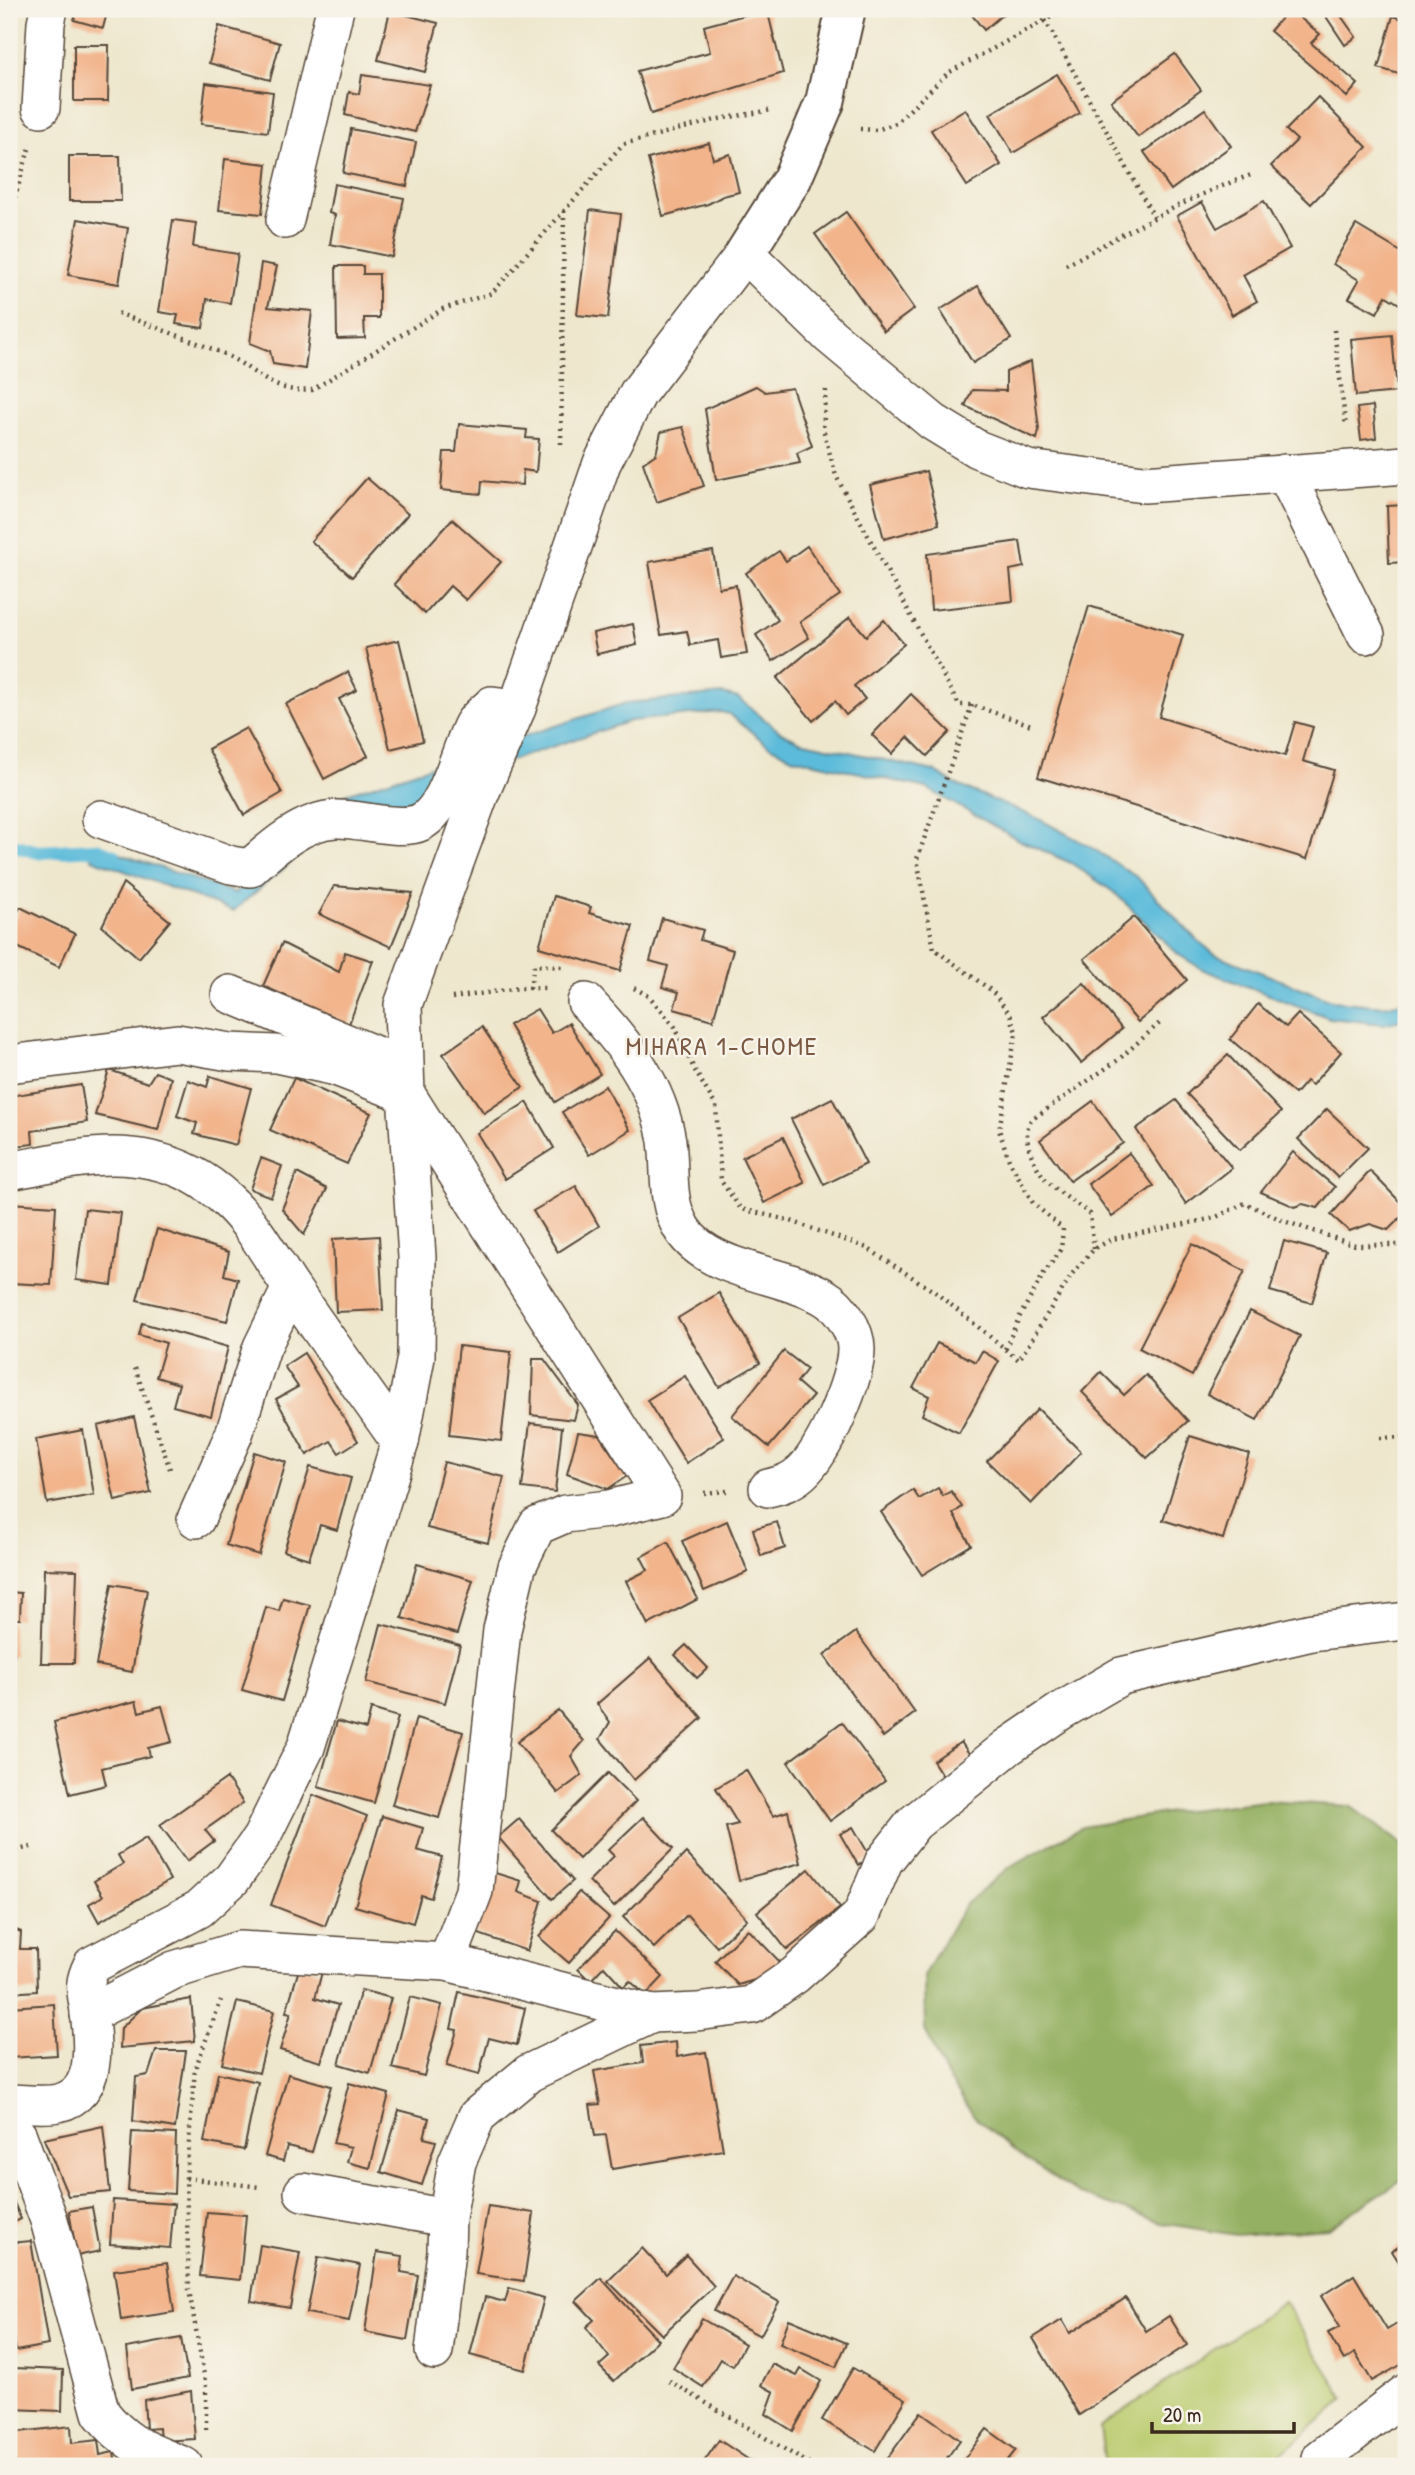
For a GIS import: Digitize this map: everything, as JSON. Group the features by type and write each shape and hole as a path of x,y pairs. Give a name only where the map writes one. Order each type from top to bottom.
{"street":[{"path":"41,108 49,9"},
{"path":"285,220 335,9"},
{"path":"9,2103 56,2104 72,2098 85,2086 91,2068 89,2014 84,1982 92,1965 199,1909 232,1879 261,1838 306,1747 400,1442 416,1357 417,1256 402,1005 480,794 517,708 602,463 638,393 745,253 792,179 819,115 846,9"},
{"path":"745,253 830,336 933,422 977,449 1028,469 1144,484 1406,465"},
{"path":"1285,473 1366,635"},
{"path":"101,819 231,865 250,868 272,848 305,827 334,819 399,825 419,823 432,813 457,767 473,723 492,705 517,708"},
{"path":"230,994 405,1080 662,1496 609,1508 565,1514 537,1526 517,1567 502,1630 474,1891 447,1962"},
{"path":"586,1002 617,1034 642,1070 658,1106 667,1142 668,1179 673,1208 683,1231 705,1250 738,1268 825,1297 847,1319 856,1348 847,1389 828,1437 803,1471 789,1482 768,1488"},
{"path":"9,1064 177,1043 230,1052 276,1054 405,1080"},
{"path":"9,1171 102,1157 150,1159 201,1178 245,1217 291,1288 400,1442"},
{"path":"196,1518 234,1434 262,1347 291,1288"},
{"path":"89,2014 174,1970 239,1950 447,1962 652,2014 751,2005 795,1975 860,1916 884,1861 914,1824 1008,1747 1121,1675 1312,1632 1406,1621"},
{"path":"434,2351 446,2252 447,2218 457,2162 477,2116 529,2073 652,2014"},
{"path":"9,2123 18,2136 49,2220 102,2413 116,2432 133,2445 184,2466"},
{"path":"303,2192 447,2218"},
{"path":"1332,2466 1321,2458 1406,2393"}],"path":[{"path":"118,313 226,355 276,386 293,392 312,390 443,309 492,293 623,144 719,118 819,115 877,130 896,123 948,73 1066,9"},
{"path":"1045,20 1154,217"},
{"path":"9,219 41,108"},
{"path":"1066,265 1154,217 1216,187 1251,175"},
{"path":"561,456 565,211"},
{"path":"1334,330 1350,469"},
{"path":"830,336 823,429 836,476 959,705 972,705 1034,726"},
{"path":"972,705 917,859 934,949 992,991 1010,1014 1016,1032 999,1130 1009,1160 1033,1203 1063,1229 1061,1250 1044,1273 1005,1349"},
{"path":"530,988 534,965 565,967"},
{"path":"631,986 649,996 675,1027 694,1069 716,1106 721,1181 741,1209 788,1220 867,1248 934,1292 1019,1360 1072,1274 1094,1249 1112,1238 1214,1218 1245,1203 1284,1221 1356,1245 1406,1245"},
{"path":"402,1005 530,988 554,988 586,1002"},
{"path":"1094,1249 1090,1214 1043,1177 1027,1143 1026,1128 1031,1120 1118,1060 1162,1021"},
{"path":"135,1368 179,1495 196,1518"},
{"path":"1380,1438 1406,1437"},
{"path":"662,1496 768,1488"},
{"path":"9,1852 31,1847"},
{"path":"206,2437 206,2387 189,2290 186,2178 195,2069 239,1950"},
{"path":"186,2178 303,2192"},
{"path":"669,2381 813,2466"}],"green space":[{"path":"1265,1801 1350,1806 1406,1847 1406,2177 1328,2228 1236,2235 1161,2223 1077,2193 1017,2153 974,2116 944,2072 925,2030 924,1974 965,1905 1011,1866 1082,1827 1171,1812"},
{"path":"1284,2302 1345,2399 1267,2466 1105,2466 1100,2427"}],"water":[{"path":"723,694 738,698 779,731 800,741 934,771 955,784 1039,819 1091,847 1138,878 1195,938 1214,954 1334,1001 1383,1006 1406,1001 1406,1019 1383,1024 1330,1018 1204,970 1179,955 1115,893 1071,863 1021,841 926,788 794,758 769,746 729,714 721,712 630,721 433,786 423,805 352,811 233,911 92,859 97,846 235,893 343,795 626,703"}],"building":[{"path":"77,9 108,9 103,28 74,20"},
{"path":"767,9 783,73 651,114 637,71 710,52 704,26"},
{"path":"967,9 1009,9 984,30"},
{"path":"1289,9 1320,34 1311,43 1358,84 1347,97 1270,31"},
{"path":"1321,9 1336,9 1356,37 1345,45"},
{"path":"390,11 438,23 425,72 378,60"},
{"path":"1393,16 1406,20 1406,76 1378,68"},
{"path":"219,26 280,43 270,80 209,63"},
{"path":"74,45 109,45 108,101 74,101"},
{"path":"1175,54 1201,90 1138,137 1111,101"},
{"path":"1057,74 1080,113 1013,153 990,114"},
{"path":"362,75 430,85 415,132 345,115 349,92 359,94"},
{"path":"206,83 273,92 268,132 201,124"},
{"path":"1318,97 1367,147 1311,204 1271,166 1297,140 1286,130"},
{"path":"965,109 1001,165 967,186 931,130"},
{"path":"1205,109 1231,146 1171,190 1144,152"},
{"path":"351,129 416,142 407,186 343,173"},
{"path":"709,143 713,159 730,154 739,192 708,204 663,216 648,159"},
{"path":"69,156 120,156 121,201 69,201"},
{"path":"225,159 267,164 262,214 219,210"},
{"path":"334,184 404,198 392,257 330,244 335,215 329,213"},
{"path":"1264,201 1290,248 1243,275 1257,301 1232,315 1177,216 1202,202 1217,228"},
{"path":"590,210 621,214 608,318 577,315"},
{"path":"846,212 914,309 884,331 815,234"},
{"path":"78,219 128,228 119,284 68,275"},
{"path":"173,220 196,223 193,247 238,254 230,303 207,299 203,328 176,324 178,315 159,312"},
{"path":"1356,225 1406,255 1406,308 1386,296 1377,313 1349,298 1359,280 1333,264"},
{"path":"261,263 277,266 268,307 312,311 305,369 273,364 270,351 250,343"},
{"path":"336,266 363,266 363,274 379,274 379,318 364,318 365,338 337,339"},
{"path":"978,286 1011,339 973,363 940,310"},
{"path":"1392,335 1397,392 1356,396 1351,339"},
{"path":"1031,361 1039,430 1037,439 965,406 972,390 1006,391 1006,372"},
{"path":"756,386 765,392 792,388 812,446 797,453 800,463 716,480 705,409"},
{"path":"1373,406 1376,438 1361,440 1357,408"},
{"path":"459,424 527,430 526,438 539,439 536,472 523,470 522,485 482,481 481,494 441,490 444,452 456,452"},
{"path":"683,427 704,486 657,502 643,463 656,454 661,432"},
{"path":"926,471 939,524 884,539 870,485"},
{"path":"367,478 408,514 352,577 311,541"},
{"path":"1406,505 1406,562 1389,563 1387,506"},
{"path":"452,519 501,562 466,600 450,586 425,614 394,584"},
{"path":"1020,541 1024,567 1010,570 1013,601 931,610 927,554"},
{"path":"807,546 840,595 800,622 809,638 773,661 756,635 778,620 746,573 779,551 786,561"},
{"path":"713,551 719,588 736,585 747,654 721,658 718,640 690,645 687,631 661,635 649,562"},
{"path":"1089,606 1183,635 1159,717 1285,756 1295,722 1313,727 1303,761 1334,770 1307,859 1038,777"},
{"path":"850,617 866,636 884,620 904,644 854,686 865,699 846,715 835,701 813,721 777,678"},
{"path":"633,624 637,645 597,654 593,633"},
{"path":"399,640 423,741 390,749 366,648"},
{"path":"348,672 357,690 339,699 368,756 324,779 286,704"},
{"path":"911,694 950,732 927,756 908,737 892,754 872,735"},
{"path":"246,728 282,793 244,815 208,749"},
{"path":"123,883 170,921 139,958 102,926"},
{"path":"334,886 413,893 391,947 319,914"},
{"path":"554,896 591,907 589,913 633,926 620,971 539,947"},
{"path":"20,907 75,934 59,967 9,943 9,930"},
{"path":"1134,917 1187,980 1138,1022 1084,959"},
{"path":"662,918 703,930 700,940 733,950 713,1020 674,1009 679,992 662,987 668,966 650,961"},
{"path":"282,943 339,972 345,952 373,961 349,1024 263,986"},
{"path":"1084,983 1122,1029 1081,1063 1043,1017"},
{"path":"1258,1004 1286,1027 1298,1014 1341,1052 1312,1085 1306,1081 1295,1094 1230,1039"},
{"path":"537,1009 552,1033 569,1023 600,1074 555,1102 509,1025"},
{"path":"482,1027 523,1087 484,1113 443,1054"},
{"path":"1228,1055 1281,1112 1240,1150 1187,1094"},
{"path":"109,1070 148,1083 155,1072 171,1078 158,1130 95,1115"},
{"path":"210,1076 251,1088 236,1145 194,1134 197,1123 177,1116 188,1080 207,1087"},
{"path":"294,1078 371,1113 347,1164 270,1130"},
{"path":"81,1085 87,1122 32,1131 33,1144 9,1147 9,1096"},
{"path":"605,1086 630,1130 589,1155 562,1112"},
{"path":"832,1098 866,1164 824,1185 791,1119"},
{"path":"1176,1100 1232,1168 1186,1204 1136,1129"},
{"path":"1093,1101 1123,1143 1070,1181 1040,1140"},
{"path":"527,1102 554,1148 505,1179 477,1133"},
{"path":"1327,1109 1368,1148 1338,1178 1298,1139"},
{"path":"783,1137 805,1183 764,1203 742,1157"},
{"path":"1293,1152 1335,1187 1318,1208 1303,1204 1295,1207 1261,1192"},
{"path":"1129,1153 1154,1186 1112,1217 1088,1184"},
{"path":"261,1158 282,1166 271,1197 250,1189"},
{"path":"1370,1171 1406,1208 1406,1212 1388,1230 1370,1224 1349,1231 1331,1215"},
{"path":"297,1173 327,1189 304,1235 282,1209"},
{"path":"576,1186 599,1226 558,1252 533,1211"},
{"path":"9,1203 56,1206 51,1285 9,1283"},
{"path":"85,1209 121,1213 112,1285 76,1280"},
{"path":"157,1229 229,1252 224,1275 238,1279 227,1321 137,1300"},
{"path":"379,1236 383,1310 336,1312 333,1239"},
{"path":"1284,1241 1327,1253 1312,1303 1270,1291"},
{"path":"1192,1244 1245,1271 1192,1376 1139,1348"},
{"path":"719,1293 760,1363 719,1387 678,1318"},
{"path":"1250,1311 1300,1336 1257,1420 1207,1394"},
{"path":"142,1323 228,1347 211,1416 173,1406 179,1384 156,1377 166,1343 139,1335"},
{"path":"937,1343 976,1362 982,1351 999,1361 959,1433 922,1415 929,1396 913,1388"},
{"path":"459,1346 511,1352 501,1441 449,1435"},
{"path":"784,1351 807,1369 797,1382 813,1396 769,1447 732,1416"},
{"path":"304,1353 358,1441 339,1453 331,1441 307,1455 276,1399 298,1387 284,1366"},
{"path":"533,1359 544,1359 578,1405 574,1420 531,1415"},
{"path":"1101,1372 1124,1395 1146,1375 1188,1421 1147,1458 1082,1392"},
{"path":"685,1376 724,1438 686,1463 647,1400"},
{"path":"1038,1409 1081,1452 1031,1504 987,1461"},
{"path":"134,1417 151,1493 115,1501 98,1426"},
{"path":"530,1423 562,1427 555,1492 522,1488"},
{"path":"83,1430 94,1495 47,1503 36,1439"},
{"path":"578,1432 599,1435 627,1476 608,1489 567,1474"},
{"path":"1190,1436 1249,1454 1223,1539 1163,1520"},
{"path":"254,1452 286,1462 259,1555 226,1545"},
{"path":"444,1462 504,1477 488,1543 427,1528"},
{"path":"310,1467 351,1478 337,1530 320,1525 309,1559 284,1551"},
{"path":"938,1488 943,1496 951,1491 962,1507 953,1514 971,1545 922,1575 881,1512 913,1490 919,1499"},
{"path":"727,1521 748,1572 704,1591 682,1541"},
{"path":"777,1522 785,1548 761,1556 753,1529"},
{"path":"668,1542 698,1599 648,1625 626,1581 648,1570 641,1557"},
{"path":"417,1564 473,1580 457,1634 402,1618"},
{"path":"44,1569 77,1570 74,1663 41,1663"},
{"path":"112,1584 147,1590 132,1672 96,1665"},
{"path":"9,1592 21,1593 20,1619 9,1619"},
{"path":"283,1598 310,1605 282,1701 242,1690 266,1607 279,1611"},
{"path":"9,1621 14,1656 9,1657"},
{"path":"381,1624 460,1645 445,1703 366,1682"},
{"path":"856,1632 915,1713 883,1737 824,1655"},
{"path":"686,1645 708,1668 697,1678 675,1655"},
{"path":"650,1658 702,1718 634,1780 600,1739 610,1722 597,1704"},
{"path":"136,1701 139,1712 162,1706 172,1742 148,1748 150,1756 102,1768 106,1785 70,1794 54,1722"},
{"path":"371,1709 398,1717 374,1803 318,1787 337,1721 366,1729"},
{"path":"558,1710 584,1741 571,1756 582,1775 558,1793 517,1742"},
{"path":"416,1718 463,1732 439,1818 392,1805"},
{"path":"842,1722 885,1781 830,1821 788,1762"},
{"path":"961,1742 972,1758 944,1778 933,1761"},
{"path":"746,1770 773,1816 788,1811 801,1863 739,1880 726,1827 738,1824 716,1788"},
{"path":"608,1773 636,1801 579,1859 551,1830"},
{"path":"227,1778 243,1803 205,1830 214,1841 187,1861 160,1825"},
{"path":"313,1795 367,1816 325,1926 271,1905"},
{"path":"382,1816 423,1828 417,1850 442,1857 431,1898 421,1895 413,1923 355,1906"},
{"path":"643,1817 673,1849 614,1907 589,1881 614,1856 608,1850"},
{"path":"519,1819 573,1881 552,1899 498,1837"},
{"path":"853,1827 871,1858 858,1865 840,1834"},
{"path":"146,1838 170,1880 99,1922 89,1904 103,1896 94,1881 123,1864 118,1855"},
{"path":"686,1853 747,1919 717,1947 687,1915 654,1948 623,1917"},
{"path":"809,1869 840,1908 787,1950 757,1912"},
{"path":"495,1873 521,1881 518,1892 542,1901 527,1951 476,1933"},
{"path":"579,1892 609,1918 569,1963 539,1937"},
{"path":"9,1927 21,1932 20,1949 36,1949 37,1991 9,1993"},
{"path":"748,1929 781,1963 758,1979 738,1985 715,1961"},
{"path":"615,1931 663,1977 646,1995 630,1981 623,1987 604,1966 590,1981 578,1969"},
{"path":"300,1966 322,1972 315,1998 338,2005 321,2062 280,2050 291,2013 286,2012"},
{"path":"361,1990 391,1998 370,2073 339,2064"},
{"path":"459,1992 525,2008 517,2045 489,2038 479,2075 447,2066 457,2030 451,2029"},
{"path":"410,1997 442,2005 424,2076 392,2068"},
{"path":"191,1999 195,2041 120,2048 121,2028 142,2008"},
{"path":"237,2002 274,2011 259,2073 222,2064"},
{"path":"54,2004 57,2055 9,2058 9,2007"},
{"path":"676,2042 677,2057 706,2052 723,2150 612,2169 606,2135 595,2136 590,2105 600,2104 594,2071 643,2063 641,2046"},
{"path":"156,2051 186,2051 175,2128 133,2121 136,2077 148,2075"},
{"path":"218,2073 258,2082 244,2150 204,2142"},
{"path":"288,2074 331,2086 312,2152 287,2146 283,2161 265,2156"},
{"path":"349,2083 389,2094 370,2168 347,2162 351,2147 333,2143"},
{"path":"399,2110 429,2118 424,2138 436,2141 422,2185 381,2172"},
{"path":"103,2126 110,2192 68,2196 44,2139"},
{"path":"132,2132 176,2134 174,2194 128,2191"},
{"path":"9,2191 21,2219 9,2225"},
{"path":"113,2200 174,2204 170,2248 110,2244"},
{"path":"488,2206 534,2213 524,2281 476,2274"},
{"path":"92,2207 100,2251 77,2256 69,2211"},
{"path":"207,2212 246,2215 240,2280 200,2276"},
{"path":"31,2241 48,2345 16,2351 9,2316 9,2243"},
{"path":"1406,2242 1406,2273 1392,2251"},
{"path":"260,2245 300,2252 290,2308 251,2301"},
{"path":"642,2248 666,2274 686,2255 714,2286 662,2335 608,2281"},
{"path":"377,2252 403,2256 401,2272 418,2275 407,2340 365,2332"},
{"path":"318,2257 360,2265 349,2321 307,2313"},
{"path":"167,2263 174,2312 121,2320 114,2270"},
{"path":"1354,2275 1387,2330 1402,2321 1406,2330 1406,2362 1372,2381 1355,2353 1344,2360 1328,2333 1340,2327 1321,2296"},
{"path":"733,2276 779,2302 760,2336 714,2311"},
{"path":"601,2278 658,2340 614,2381 599,2366 609,2357 586,2327 594,2320 576,2301"},
{"path":"509,2288 544,2298 525,2370 470,2355 485,2297 505,2302"},
{"path":"1126,2298 1146,2331 1169,2316 1187,2345 1079,2415 1033,2338 1062,2320 1070,2333"},
{"path":"702,2319 745,2344 733,2366 720,2359 703,2387 673,2368"},
{"path":"789,2319 847,2343 836,2367 780,2344"},
{"path":"181,2338 188,2378 132,2389 127,2348"},
{"path":"772,2364 797,2376 801,2369 821,2381 793,2431 766,2414 774,2392 761,2385"},
{"path":"13,2368 63,2370 62,2411 12,2409"},
{"path":"853,2368 906,2399 875,2451 822,2420"},
{"path":"191,2391 195,2439 160,2441 159,2428 146,2429 144,2400"},
{"path":"921,2412 960,2440 941,2466 882,2466"},
{"path":"71,2426 72,2443 98,2440 100,2455 114,2452 116,2466 15,2466 11,2433"},
{"path":"987,2429 1016,2450 1003,2466 959,2466"},
{"path":"719,2440 758,2466 701,2466"}],"waterway":[{"path":"9,844 38,852 96,849 114,856"}],"district":[{"name":"MIHARA 1-CHOME","path":"722,1046"}]}
